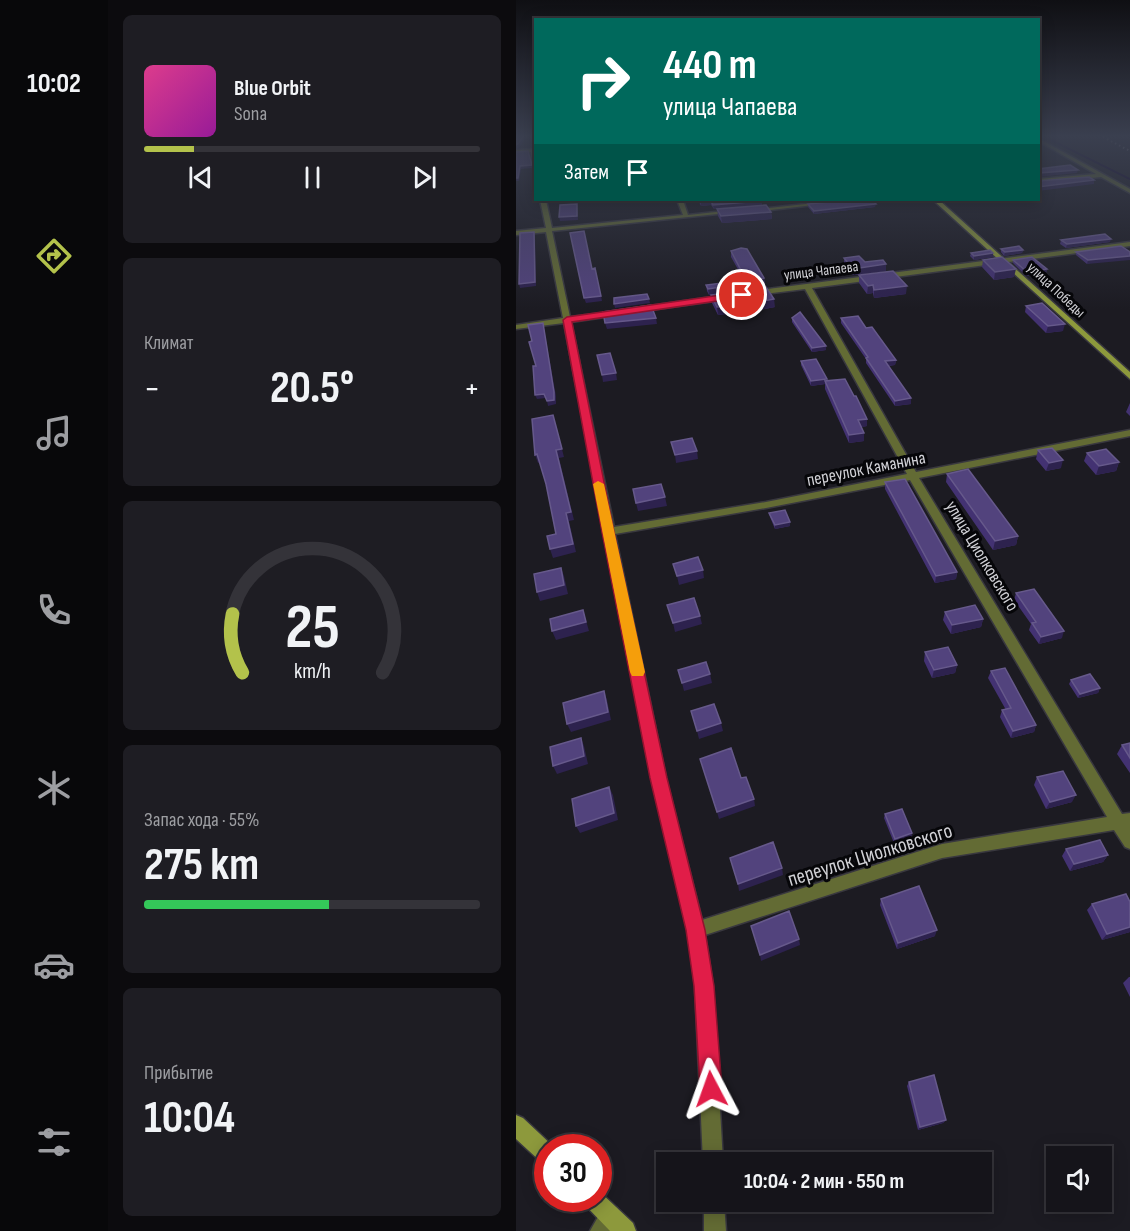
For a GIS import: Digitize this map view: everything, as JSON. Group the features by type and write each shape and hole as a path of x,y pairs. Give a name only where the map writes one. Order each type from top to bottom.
{"street":[{"path":"543,201 658,778 696,930 704,986 712,1152"},
{"path":"680,201 686,216"},
{"path":"516,233 844,201"},
{"name":"улица Победы","path":"937,201 1130,376"},
{"name":"улица Чапаева","path":"750,294 1130,244"},
{"name":"улица Циолковского","path":"807,285 913,476 1124,821 1130,842"},
{"path":"516,327 739,295"},
{"name":"переулок Каманина","path":"608,532 766,505 1130,433"},
{"name":"переулок Циолковского","path":"696,930 942,851 1124,821"},
{"path":"516,1125 534,1142"},
{"path":"714,1212 715,1231"},
{"path":"605,1223 625,1231"}],"building":[{"path":"711,201 762,201 713,205"},
{"path":"873,201 876,204 814,211 808,204"},
{"path":"577,204 577,216 559,217 560,205"},
{"path":"766,205 771,212 721,216 717,209"},
{"path":"584,231 592,269 595,268 601,296 584,298 570,233"},
{"path":"534,232 535,282 519,284 520,233"},
{"path":"1105,234 1111,239 1067,244 1061,240"},
{"path":"1019,246 1023,250 1005,252 1001,249"},
{"path":"1121,246 1130,252 1130,256 1088,260 1076,252"},
{"path":"747,249 764,278 760,279 762,281 708,289 706,285 746,280 731,251"},
{"path":"990,250 993,253 974,256 971,253"},
{"path":"859,256 865,262 883,260 886,264 853,269 844,258"},
{"path":"1002,257 1016,269 995,272 983,260"},
{"path":"1032,257 1047,269 1027,272 1013,260"},
{"path":"893,271 907,286 874,290 873,285 868,286 859,275"},
{"path":"766,287 774,299 728,308 727,306 717,307 711,295"},
{"path":"647,294 649,299 614,304 614,298"},
{"path":"1042,303 1065,324 1048,326 1026,306"},
{"path":"651,305 656,318 605,323 603,312"},
{"path":"800,312 826,346 812,348 792,318"},
{"path":"858,316 866,328 872,327 896,360 885,361 911,398 895,401 841,318"},
{"path":"543,323 554,392 554,400 547,401 544,394 535,395 533,366 536,366 529,342 532,341 528,325"},
{"path":"610,353 616,373 602,375 597,355"},
{"path":"816,359 827,379 811,381 801,361"},
{"path":"845,379 867,419 858,420 864,433 849,435 825,381"},
{"path":"553,415 562,449 556,450 571,512 566,513 573,544 550,549 547,536 556,534 546,484 537,454 535,455 532,419"},
{"path":"692,438 697,451 675,455 671,442"},
{"path":"1052,448 1063,460 1049,463 1038,450"},
{"path":"1106,449 1119,462 1099,466 1087,453"},
{"path":"968,469 1018,536 995,541 947,474"},
{"path":"905,479 957,572 936,576 885,482"},
{"path":"661,484 665,497 636,503 633,489"},
{"path":"785,510 790,522 775,525 769,513"},
{"path":"698,557 703,570 677,576 673,564"},
{"path":"561,568 564,585 537,592 534,574"},
{"path":"1034,589 1064,631 1041,637 1032,623 1036,622 1016,593"},
{"path":"694,598 700,616 673,623 667,605"},
{"path":"975,605 983,619 952,625 945,612"},
{"path":"583,610 586,622 552,631 550,619"},
{"path":"948,647 957,665 934,670 925,652"},
{"path":"706,662 710,674 682,683 678,670"},
{"path":"1005,668 1036,725 1013,731 1002,710 1011,708 991,671"},
{"path":"1090,674 1100,688 1080,694 1071,680"},
{"path":"604,691 608,712 567,724 563,703"},
{"path":"714,704 721,723 697,731 691,711"},
{"path":"581,738 584,756 553,766 550,747"},
{"path":"1130,743 1130,758 1122,745"},
{"path":"731,748 741,778 746,777 754,799 717,812 700,759"},
{"path":"1063,771 1076,795 1050,802 1037,777"},
{"path":"609,787 614,813 576,826 572,799"},
{"path":"902,809 912,833 895,839 885,814"},
{"path":"1100,840 1108,855 1074,864 1066,849"},
{"path":"773,842 782,868 738,884 730,858"},
{"path":"919,886 937,930 898,943 881,899"},
{"path":"1126,894 1130,902 1130,927 1107,934 1092,904"},
{"path":"789,911 799,939 760,955 751,926"},
{"path":"934,1075 946,1120 920,1127 909,1082"}],"slow traffic":[{"path":"598,484 637,672"}],"route":[{"path":"711,1089 704,986 696,930 658,778 567,320 742,295"}]}
